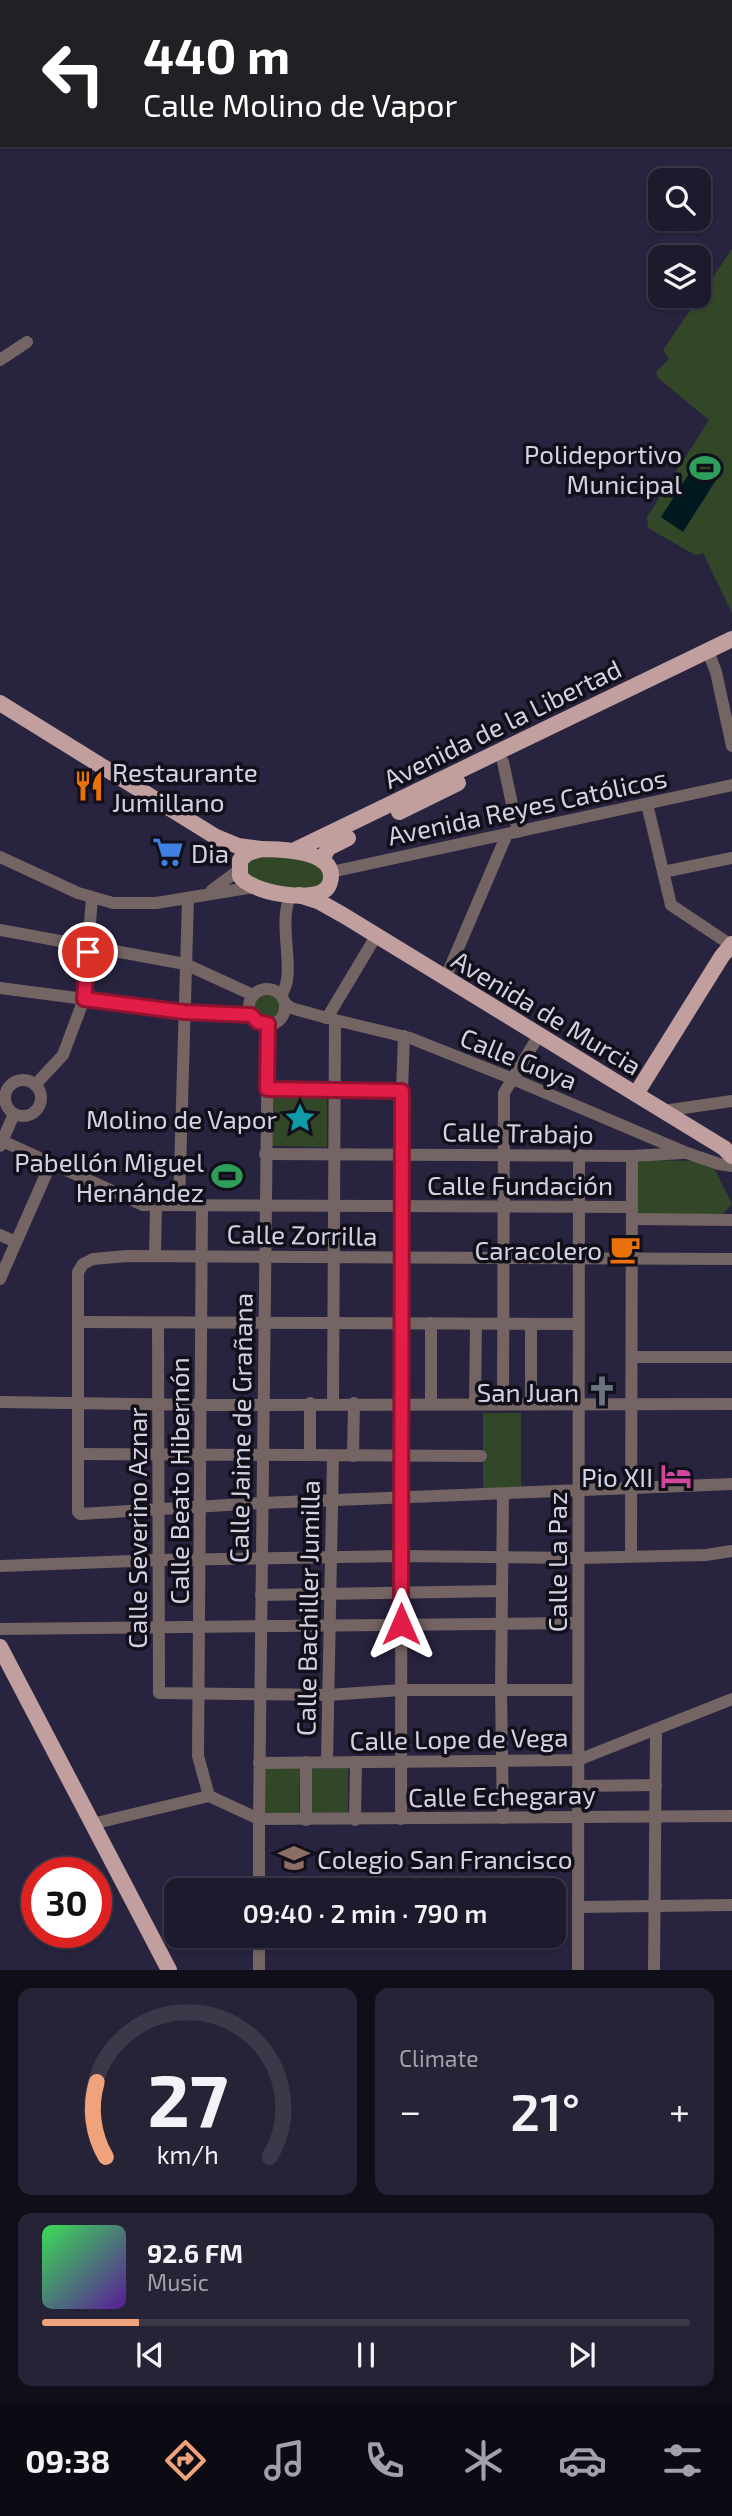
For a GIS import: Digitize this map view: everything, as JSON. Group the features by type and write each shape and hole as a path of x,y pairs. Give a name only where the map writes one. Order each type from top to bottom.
{"main road":[{"name":"Avenida de la Libertad","path":"293,851 709,656 732,639"},
{"path":"339,913 332,897 327,872 325,851 331,846 503,762 709,656 732,650"},
{"path":"0,703 216,837 238,846 293,851 327,872"},
{"path":"216,837 230,850 242,879 254,887"},
{"path":"238,869 243,856 261,849"},
{"path":"295,895 319,893 327,872"},
{"name":"Avenida de Murcia","path":"254,887 318,901 636,1094 732,1156"},
{"path":"636,1094 701,989 732,945"},
{"path":"0,1647 169,1970"}],"street":[{"path":"0,360 27,342"},
{"path":"709,656 727,701 732,746"},
{"path":"445,979 512,833 503,762"},
{"name":"Avenida Reyes Católicos","path":"327,872 732,785"},
{"path":"647,804 671,905 732,945"},
{"path":"0,857 78,894 113,902 135,904 188,900 254,887"},
{"path":"663,873 732,858"},
{"path":"203,896 224,883 238,869"},
{"path":"283,999 271,989 253,995 250,1002 251,1015 258,1022 268,1024 281,1017 288,982 284,914 295,895"},
{"path":"35,1085 63,1055 84,999 92,898"},
{"path":"179,1205 188,900"},
{"path":"0,930 185,964 253,995"},
{"path":"332,1403 334,1090 331,1019 376,936"},
{"path":"0,988 184,1012 251,1015"},
{"name":"Calle Goya","path":"283,999 291,1008 404,1036 687,1153 732,1166"},
{"name":"Calle Jaime de Grañana","path":"260,1878 266,1820 259,1763 268,1024"},
{"path":"503,1404 504,1093 539,1035"},
{"path":"401,1819 404,1036"},
{"path":"23,1080 35,1085 41,1096 37,1109 27,1116 14,1114 5,1104 3,1088 23,1080"},
{"path":"267,1089 402,1091"},
{"path":"663,1111 732,1101"},
{"path":"1,1143 14,1114"},
{"name":"Calle Fundación","path":"1,1143 143,1205 578,1207 732,1220"},
{"name":"Calle Trabajo","path":"265,1154 632,1156 687,1153"},
{"name":"Calle La Paz","path":"578,1970 579,1155"},
{"path":"631,1556 632,1156"},
{"path":"0,1279 51,1163"},
{"name":"Calle Beato Hibernón","path":"202,1205 198,1756 209,1796"},
{"path":"155,1255 156,1206"},
{"path":"0,1235 16,1242"},
{"name":"Calle Zorrilla","path":"78,1322 78,1272 83,1264 102,1257 155,1255 264,1258 732,1259"},
{"path":"578,1324 78,1322 78,1512 732,1484"},
{"name":"Calle Severino Aznar","path":"158,1323 159,1693 199,1694"},
{"path":"431,1323 431,1404"},
{"path":"475,1404 476,1324"},
{"path":"531,1324 531,1404"},
{"path":"632,1357 732,1357"},
{"path":"0,1402 202,1405 732,1404"},
{"path":"354,1403 354,1456"},
{"path":"310,1404 310,1455"},
{"path":"78,1454 481,1456"},
{"name":"Calle Bachiller Jumilla","path":"327,1762 332,1455"},
{"path":"503,1494 503,1818"},
{"path":"0,1566 402,1556 579,1558 706,1555 732,1551"},
{"path":"261,1595 502,1591"},
{"path":"0,1629 578,1623"},
{"path":"199,1694 328,1695 401,1690 578,1690"},
{"name":"Calle Lope de Vega","path":"259,1763 578,1760 732,1699"},
{"path":"654,1970 656,1730"},
{"path":"306,1762 306,1820"},
{"path":"355,1819 356,1762"},
{"path":"578,1786 656,1785"},
{"path":"92,1824 209,1796 266,1820"},
{"name":"Calle Echegaray","path":"266,1820 732,1816"},
{"path":"578,1907 732,1905"},
{"path":"259,1948 259,1970"}],"green space":[{"name":"Polideportivo Municipal","path":"732,249 732,613 703,553 695,555 648,528 647,517 709,420 658,378 656,372 669,359 663,350 692,308 711,308 711,280"},
{"path":"265,854 312,862 326,875 320,887 289,889 270,885 243,870 250,857"},
{"path":"267,995 275,999 279,1007 275,1015 267,1019 259,1015 255,1007 259,999"},
{"path":"273,1096 327,1096 327,1147 272,1146"},
{"path":"641,1160 700,1161 714,1168 732,1204 721,1216 637,1214 637,1164"},
{"path":"483,1413 521,1413 521,1488 483,1488"},
{"path":"263,1768 300,1768 299,1815 263,1815"},
{"path":"348,1768 348,1813 312,1814 312,1769"}],"water":[{"path":"694,466 716,480 683,532 661,517"}],"place":[{"name":"Polideportivo Municipal","path":"705,468"},
{"name":"Restaurante Jumillano","path":"89,786"},
{"name":"Dia","path":"168,852"},
{"name":"Molino de Vapor","path":"300,1118"},
{"name":"Pabellón Miguel Hernández","path":"227,1176"},
{"name":"Caracolero","path":"625,1249"},
{"name":"San Juan","path":"602,1391"},
{"name":"Pio XII","path":"676,1476"},
{"name":"Colegio San Francisco","path":"294,1858"}],"route":[{"path":"88,952 84,999 184,1012 251,1015 258,1022 268,1024 267,1089 402,1091 401,1624"}]}
